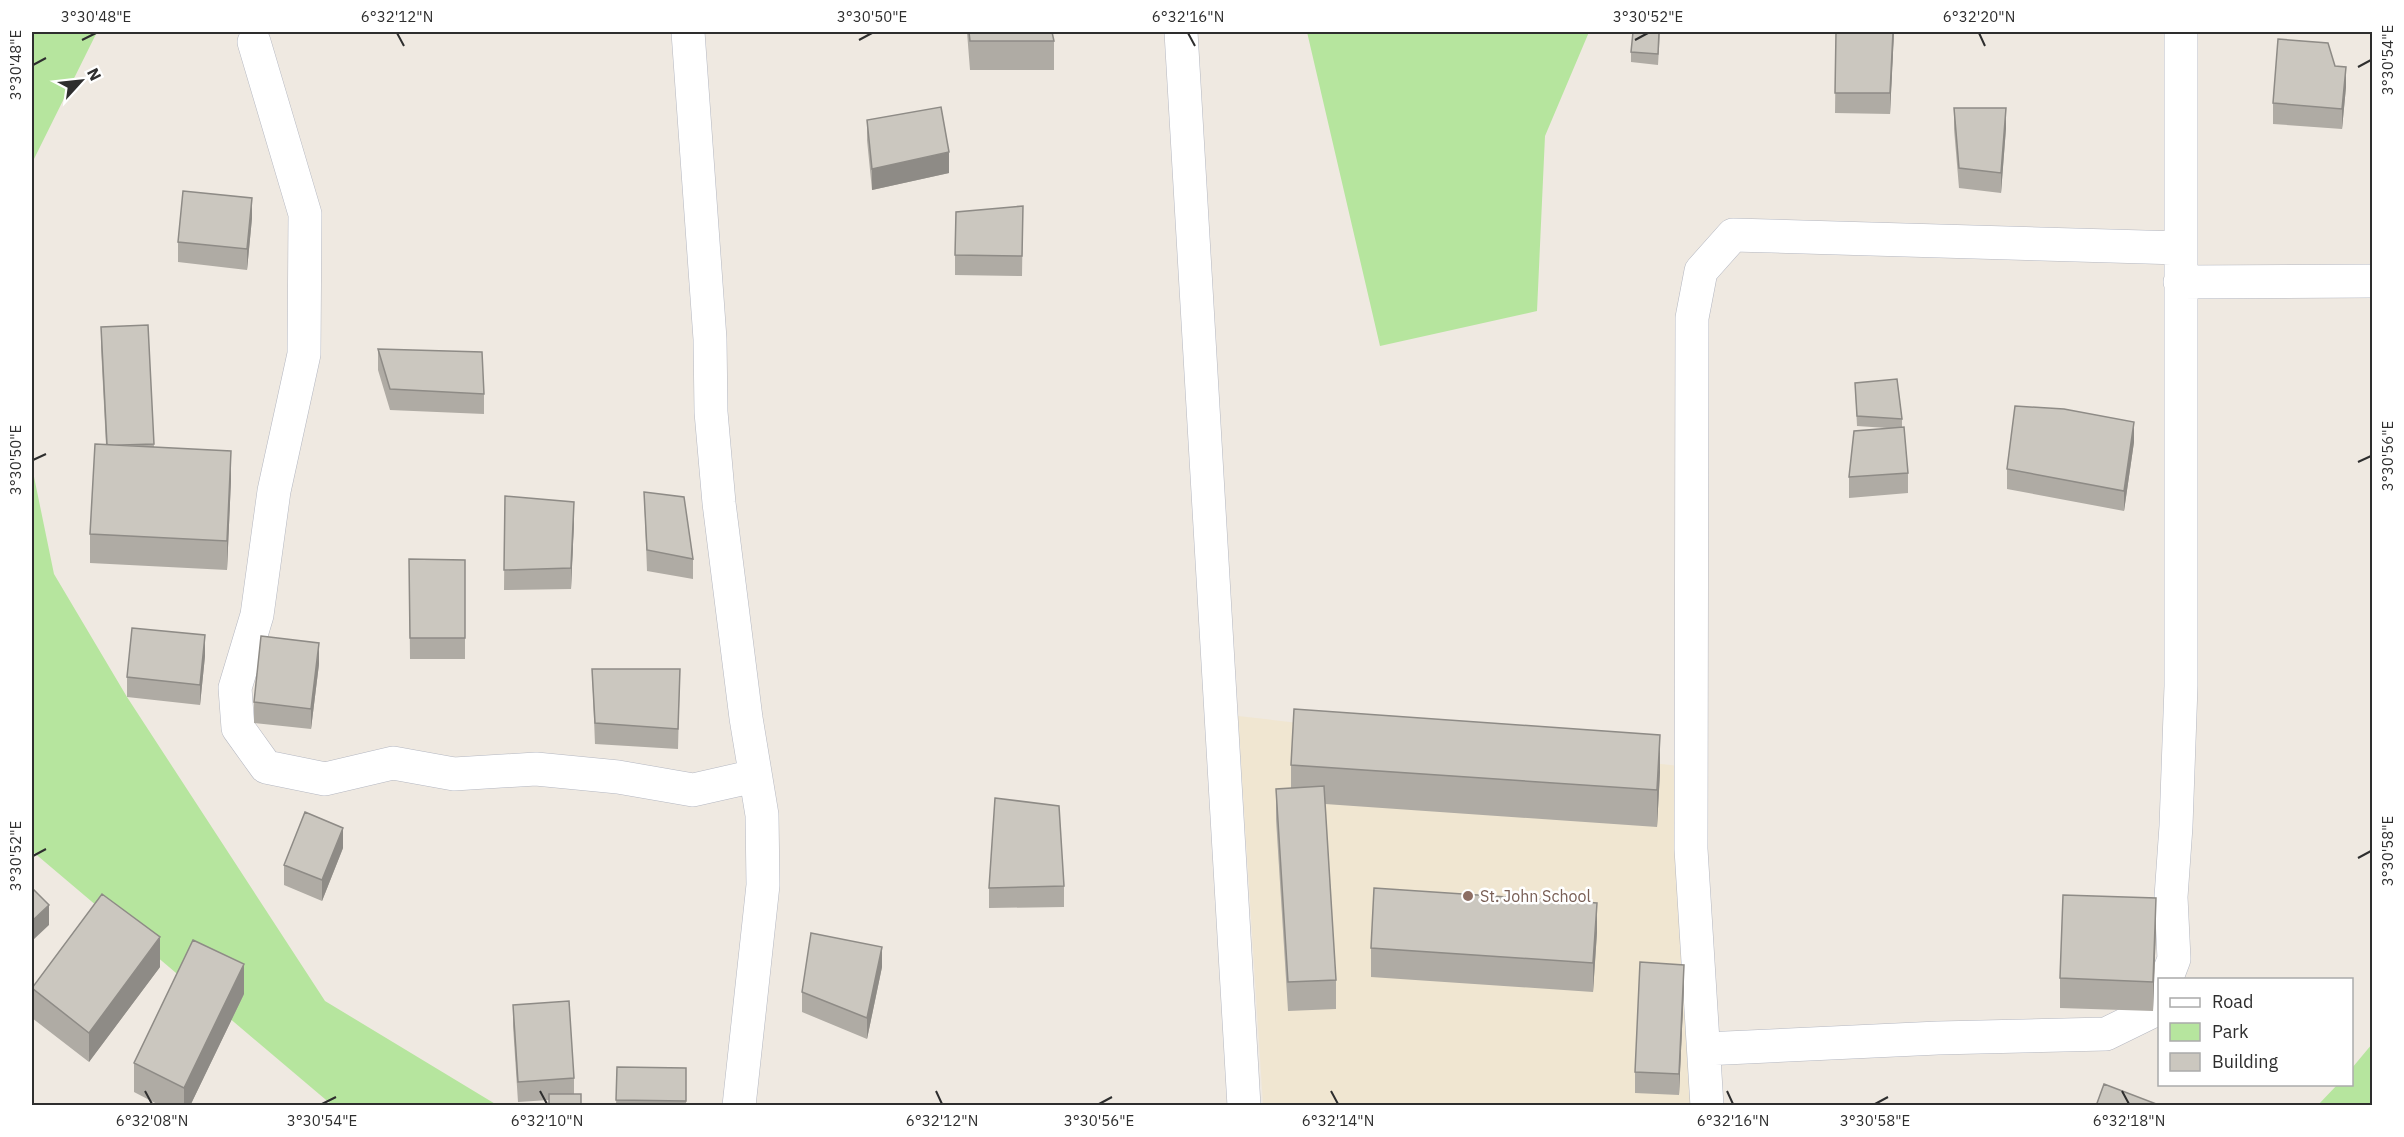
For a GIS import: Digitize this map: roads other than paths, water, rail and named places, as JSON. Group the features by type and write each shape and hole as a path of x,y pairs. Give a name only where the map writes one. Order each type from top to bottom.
{"street":[{"path":"688,32 709,327 711,412 716,469 762,815 763,885 740,1106"},
{"path":"1181,32 1244,1106"},
{"path":"2167,978 2174,958 2171,897 2181,686 2181,32"},
{"path":"254,42 305,214 304,354 274,491 257,615 235,688 238,728 266,767 325,779 393,764 454,774 536,769 618,777 693,790 755,776"},
{"path":"1707,1106 1691,849 1692,318 1701,270 1733,234 2180,248"},
{"path":"2180,282 2373,281"},
{"path":"1704,1049 1938,1038 2106,1034 2153,1011 2158,999"}],"place":[{"name":"St. John School","path":"1468,896"}]}
